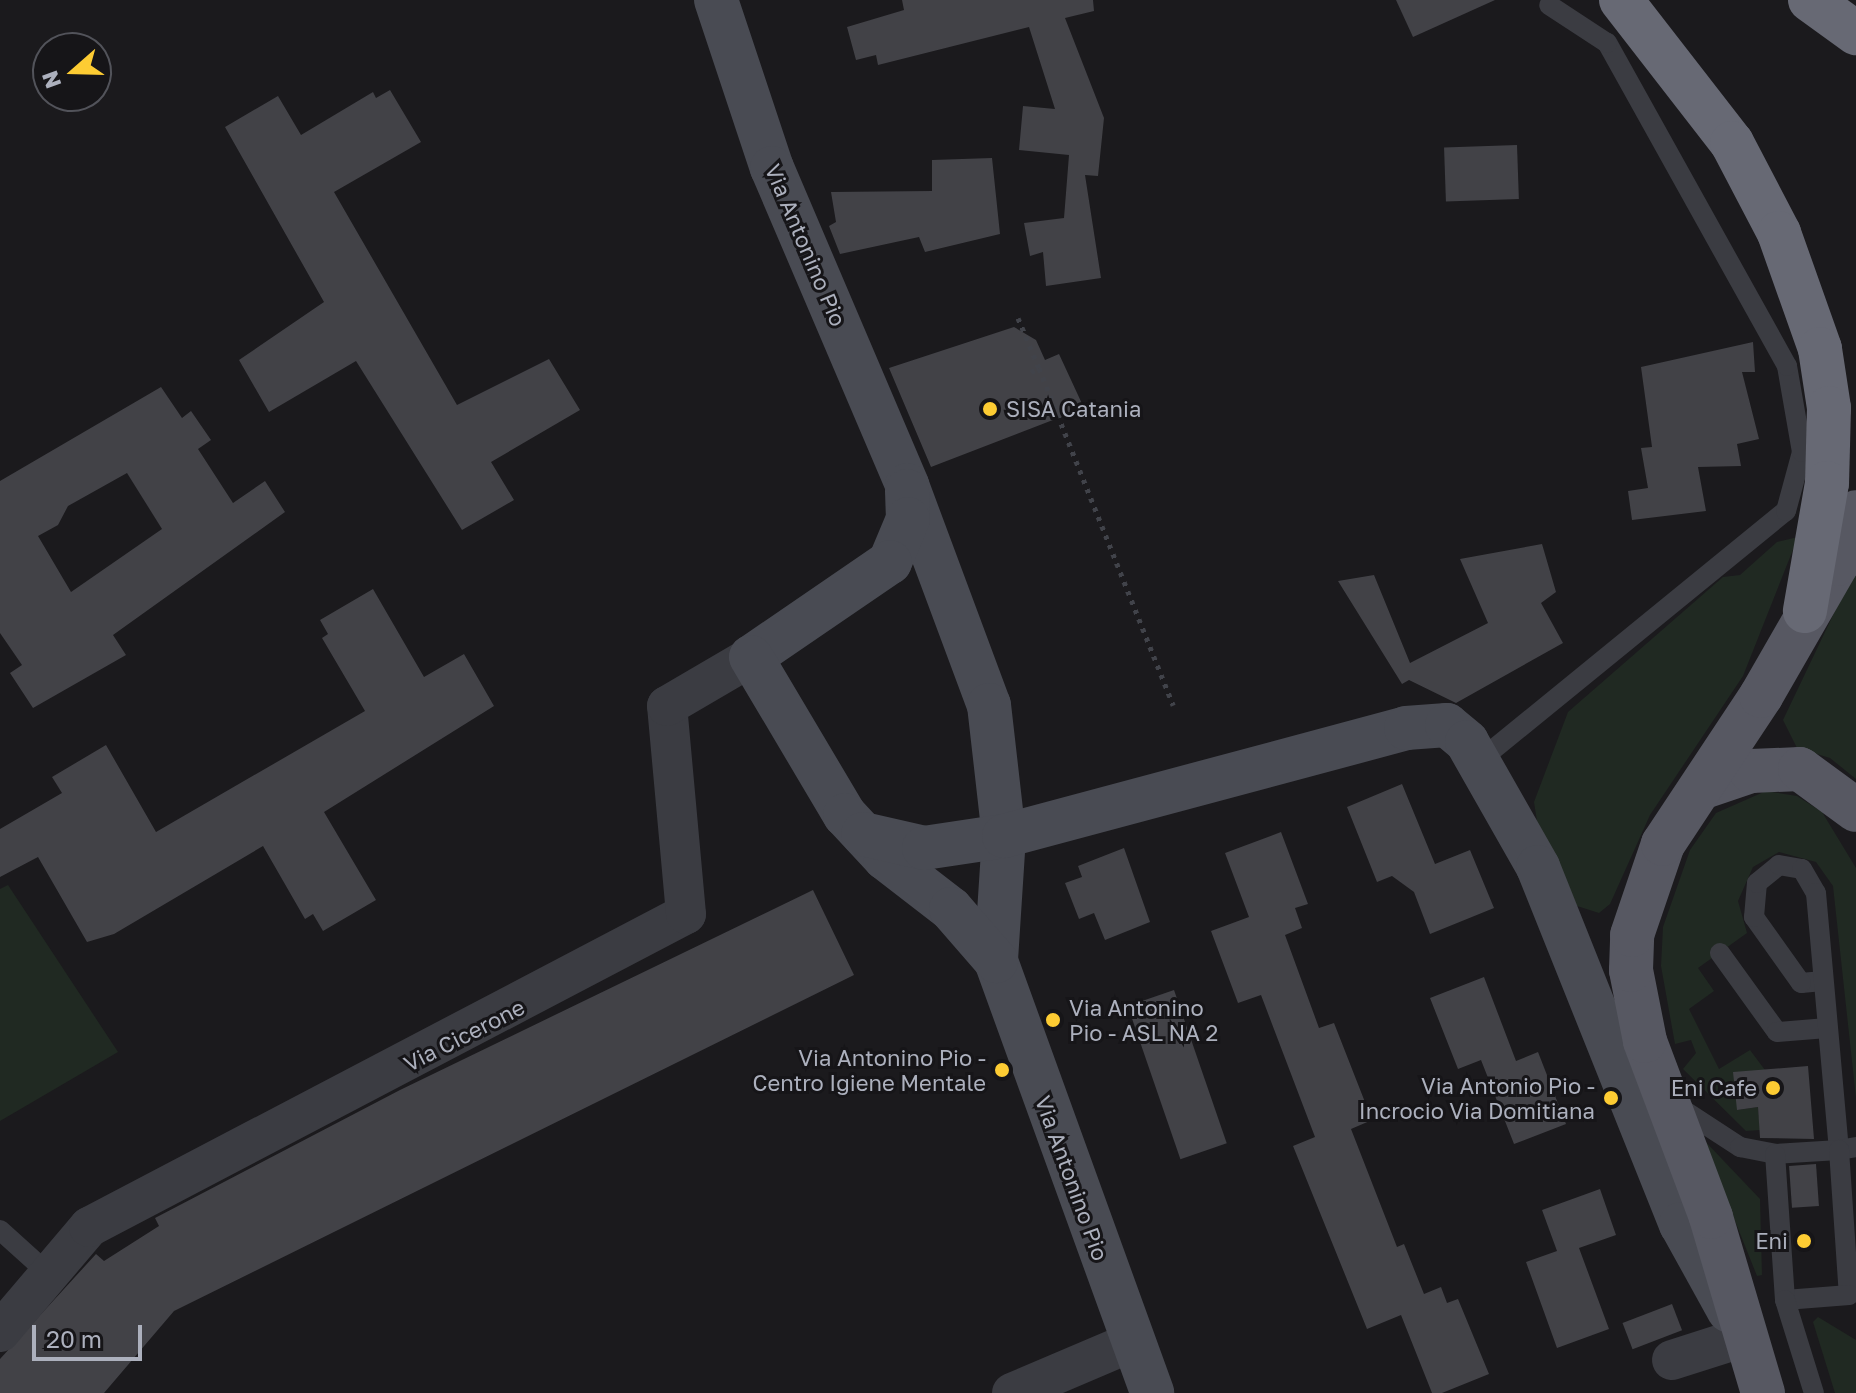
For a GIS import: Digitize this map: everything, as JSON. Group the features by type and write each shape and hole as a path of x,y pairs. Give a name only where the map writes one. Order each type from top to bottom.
{"highway":[{"path":"1621,0 1732,143 1779,233 1820,349 1829,408 1827,483 1805,611"},
{"path":"1810,0 1856,36"}],"main road":[{"path":"1854,0 1856,36"},
{"path":"1763,1393 1711,1217 1667,1101 1637,1006 1632,935 1649,873 1805,611 1837,564 1856,512"},
{"path":"1701,788 1751,771 1800,769 1856,810"}],"street":[{"name":"Via Antonino Pio","path":"716,0 772,168 907,485 946,552 952,606 989,705 1000,762 1004,836 996,961"},
{"name":"Via Antonino Pio","path":"907,485 902,538 869,579 751,657 863,834 951,909 996,961 1152,1393"},
{"name":"Via Antonino Pio","path":"869,579 914,570 932,579 952,606"},
{"name":"Via Cicerone","path":"0,1332 89,1227 686,914 667,706 751,657"},
{"path":"863,834 924,848 1004,836 1428,723 1457,732 1479,761 1562,920 1681,1224 1744,1337 1672,1360"},
{"path":"863,834 917,831 957,816 1000,762"},
{"path":"1012,1393 1134,1341"}],"lane":[{"path":"1479,761 1786,511 1802,452 1787,366 1607,43 1549,5"},
{"path":"1785,1300 1853,1298 1847,1148 1827,1028 1816,893 1802,869 1779,865 1757,883 1754,917 1801,983 1823,981"},
{"path":"1720,953 1777,1032 1827,1028"},
{"path":"1667,1101 1740,1147 1775,1154 1847,1148"},
{"path":"1775,1154 1785,1300 1814,1393"},
{"path":"0,1230 50,1275"}],"path":[{"path":"1018,318 1173,705"},
{"path":"1031,372 1039,368"}],"shaded area":[{"path":"1798,537 1743,676 1650,815 1610,904 1599,913 1574,905 1540,840 1534,802 1568,712 1723,577 1740,575 1777,542"},
{"path":"1856,567 1856,779 1830,758 1797,748 1783,720"},
{"path":"1766,791 1797,796 1822,812 1856,868 1856,1098 1833,886 1816,862 1779,852 1753,867 1738,901 1747,933 1698,968 1714,991 1689,1009 1719,1069 1750,1050 1765,1070 1737,1110 1758,1107 1760,1130 1746,1131 1683,1069 1696,1053 1691,1040 1675,1044 1661,966 1663,927 1690,850 1716,813"},
{"path":"8,885 118,1052 0,1121 0,889"},
{"path":"1702,1138 1760,1199 1762,1275 1757,1276"},
{"path":"1818,1317 1856,1340 1856,1393 1835,1393 1813,1322"}],"building":[{"path":"902,0 1093,0 1094,11 1065,18 1104,118 1098,176 1085,175 1101,278 1046,286 1043,252 1030,256 1024,223 1064,218 1069,155 1019,150 1023,106 1055,109 1029,27 878,65 876,55 856,60 847,27 904,10"},
{"path":"1396,0 1495,0 1413,37"},
{"path":"390,90 421,142 334,192 457,405 549,359 580,410 491,462 514,500 462,530 356,361 269,412 239,360 324,302 225,127 278,96 301,135 373,92 376,98"},
{"path":"1517,145 1519,199 1446,202 1444,148"},
{"path":"992,158 1000,234 925,252 919,237 840,254 829,226 836,222 831,192 932,191 932,160"},
{"path":"1014,327 1036,340 1045,360 1059,354 1084,408 931,467 889,368"},
{"path":"1753,342 1755,372 1742,372 1759,439 1737,444 1741,466 1698,467 1706,511 1632,520 1628,491 1648,488 1641,448 1652,447 1641,367"},
{"path":"161,387 182,418 191,411 211,440 198,449 233,503 265,481 285,512 113,635 126,655 33,708 10,673 22,665 0,633 0,481","holes":["127,473 162,529 71,592 38,536 58,525 68,506"]},
{"path":"1542,544 1556,592 1541,603 1563,643 1456,703 1409,680 1402,684 1338,581 1374,575 1410,663 1488,623 1460,559"},
{"path":"373,589 424,677 464,654 494,706 324,812 376,900 323,931 313,914 305,919 263,846 114,934 87,942 38,857 0,877 0,829 62,793 52,777 106,745 156,832 365,711 322,638 328,634 320,620"},
{"path":"1402,784 1435,864 1470,850 1494,908 1430,934 1414,892 1392,876 1377,882 1347,807"},
{"path":"1281,832 1308,904 1295,908 1302,928 1285,935 1319,1028 1334,1023 1372,1120 1351,1129 1397,1247 1404,1244 1424,1294 1441,1287 1447,1303 1458,1299 1489,1374 1442,1393 1432,1393 1401,1315 1367,1329 1293,1146 1315,1137 1261,995 1238,1003 1211,931 1249,917 1225,853"},
{"path":"1124,848 1150,922 1105,940 1094,913 1079,919 1065,883 1082,877 1078,866"},
{"path":"813,890 854,975 174,1311 104,1393 0,1393 0,1359 96,1254 104,1261 159,1226 155,1218 400,1090"},
{"path":"1484,977 1516,1061 1538,1052 1566,1124 1514,1144 1481,1060 1458,1069 1430,998"},
{"path":"1174,990 1227,1143 1180,1159 1128,1006"},
{"name":"Eni Cafe","path":"1808,1066 1814,1139 1760,1138 1758,1107 1737,1110 1733,1072"},
{"path":"1816,1164 1819,1206 1792,1208 1789,1166"},
{"path":"1600,1189 1616,1235 1579,1248 1609,1329 1557,1348 1526,1262 1557,1251 1542,1210"},
{"path":"1672,1304 1682,1330 1633,1349 1623,1323"}],"place":[{"name":"SISA Catania","path":"990,409"},
{"name":"Via Antonino Pio - ASL NA 2","path":"1053,1020"},
{"name":"Via Antonino Pio - Centro Igiene Mentale","path":"1002,1070"},
{"name":"Eni Cafe","path":"1773,1088"},
{"name":"Via Antonio Pio - Incrocio Via Domitiana","path":"1611,1098"},
{"name":"Eni","path":"1804,1241"}]}
